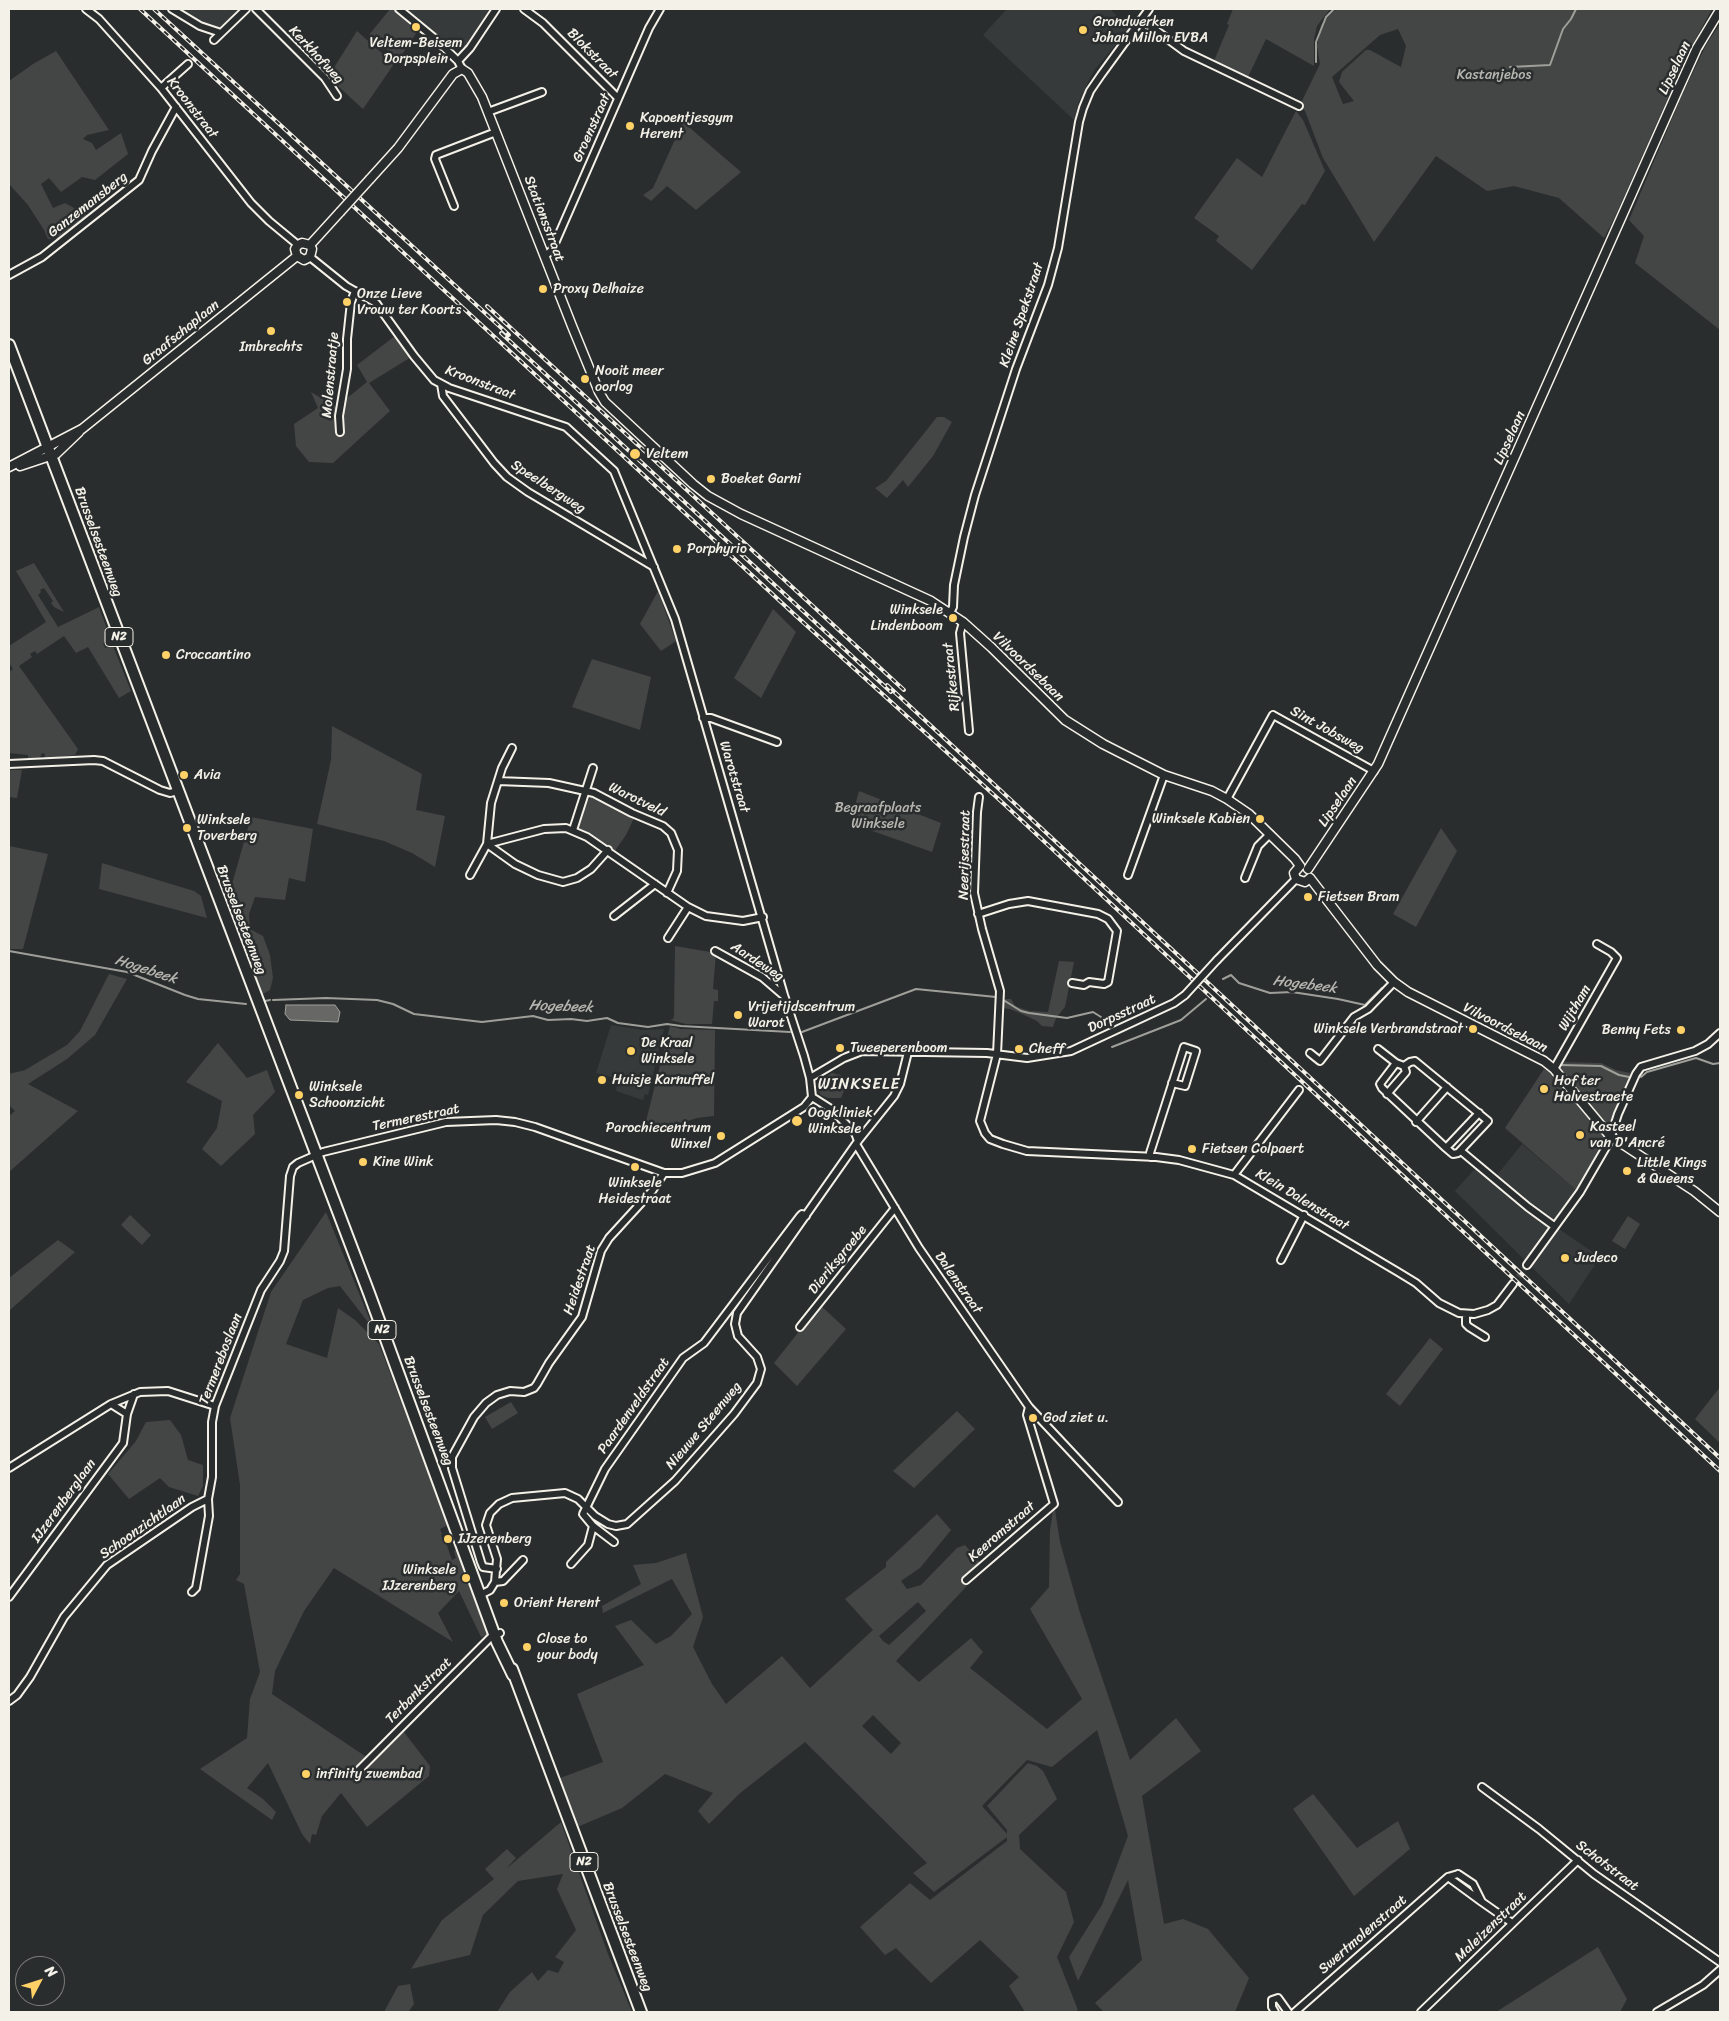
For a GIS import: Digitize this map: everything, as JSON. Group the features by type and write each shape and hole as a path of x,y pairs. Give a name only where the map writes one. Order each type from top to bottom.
{"main road":[{"name":"Brusselsesteenweg","path":"9,345 448,1505 470,1554 482,1594 641,2012"}],"street":[{"name":"Kroonstraat","path":"86,9 98,19 161,88 251,203 268,221 298,245"},
{"path":"172,9 200,26 221,33"},
{"path":"214,40 246,9"},
{"name":"Kerkhofweg","path":"256,9 325,78 337,96"},
{"path":"310,245 398,148 453,74 462,69 458,61 451,54 398,9"},
{"path":"458,61 496,9"},
{"name":"Blokstraat","path":"524,9 543,23 618,98"},
{"name":"Groenstraat","path":"545,256 552,250 649,28 660,9"},
{"name":"Kleine Spekstraat","path":"950,613 953,607 954,585 964,537 975,495 1016,369 1048,285 1058,248 1083,108 1090,91 1149,9"},
{"name":"Lipselaan","path":"1308,868 1374,771 1689,65 1720,10"},
{"path":"1142,20 1184,51 1299,106"},
{"path":"451,54 467,50"},
{"path":"161,88 188,64"},
{"name":"Stationsstraat","path":"462,69 473,80 488,112 601,396 693,484 724,505"},
{"path":"488,112 534,91 542,92"},
{"name":"Ganzemansberg","path":"9,275 42,257 139,180 152,151 176,107"},
{"path":"454,206 435,159 436,155 496,132"},
{"path":"305,243 310,245 312,249 310,256 304,260 297,256 295,250 298,245 305,243"},
{"name":"Graafschaplaan","path":"52,457 61,452 82,429 297,256"},
{"name":"Kroonstraat","path":"310,256 346,286 376,303 429,375 441,384 570,430 614,471"},
{"name":"Molenstraatje","path":"340,432 340,408 347,369 347,334 351,302 355,291"},
{"name":"Speelbergweg","path":"441,384 444,396 494,464 507,477 528,492 654,567"},
{"path":"449,388 446,396 449,403"},
{"name":"Graafschaplaan","path":"11,466 82,429"},
{"path":"11,466 52,457"},
{"name":"Warotstraat","path":"614,471 675,619 763,917 784,995 810,1078 812,1096"},
{"name":"Vilvoordsebaan","path":"724,505 931,601 963,622 1065,720 1103,744 1164,775 1227,798 1249,814 1300,866"},
{"name":"Rijkestraat","path":"963,622 960,633 969,731"},
{"name":"Sint Jobsweg","path":"1227,798 1273,715 1374,771"},
{"path":"703,718 711,718 777,742"},
{"path":"470,875 488,844 491,803 512,748"},
{"path":"9,764 103,761 160,790 170,793 178,791"},
{"name":"Warotveld","path":"573,830 593,768"},
{"path":"1128,874 1164,775"},
{"name":"Warotveld","path":"498,781 549,783 586,792 604,797 632,813 663,826 671,833 678,850 678,866 667,892"},
{"name":"Neerijsestraat","path":"979,797 974,893 1000,992 996,1054"},
{"path":"488,844 544,829 566,828 608,850 688,907 712,918 743,921 763,917"},
{"path":"1245,878 1258,846 1270,834"},
{"path":"488,844 516,864 538,875 563,882 577,878 591,869 608,850"},
{"path":"1300,866 1308,868 1310,878 1305,882 1296,879 1294,873 1300,866"},
{"name":"Vilvoordsebaan","path":"1310,878 1377,965 1394,982 1408,992 1544,1061 1554,1069 1610,1136 1694,1191 1720,1212"},
{"name":"Dorpsstraat","path":"810,1078 844,1058 862,1051 964,1052 1037,1058 1071,1051 1174,1003 1185,994 1296,879"},
{"path":"614,916 655,884"},
{"name":"Neerijsestraat","path":"978,914 1009,904 1028,901 1098,914 1108,919 1117,931 1108,982 1104,984 1090,982 1084,985 1072,983"},
{"path":"668,938 688,907"},
{"name":"Wijtham","path":"1554,1069 1617,958 1597,944"},
{"name":"Aardeweg","path":"715,950 762,977 784,995"},
{"path":"1310,1053 1320,1061 1354,1018 1368,1008 1394,982"},
{"path":"1527,1266 1580,1192 1609,1142 1636,1074 1642,1067 1695,1051 1708,1044 1720,1033"},
{"path":"1150,1156 1172,1083 1184,1047 1196,1051 1185,1086 1172,1083"},
{"path":"1378,1049 1396,1063 1404,1066"},
{"path":"857,1142 898,1090 908,1052"},
{"name":"Klein Dalenstraat","path":"996,1054 980,1121 990,1139 1027,1151 1150,1156 1179,1160 1234,1175 1416,1283 1447,1308 1466,1314"},
{"path":"1396,1063 1380,1084 1387,1094 1453,1154 1461,1151 1488,1121 1415,1061 1404,1066"},
{"path":"1387,1094 1406,1072 1404,1066"},
{"path":"1416,1122 1447,1087"},
{"path":"1234,1175 1299,1090"},
{"path":"664,1173 682,1173 715,1162 804,1107 812,1096"},
{"name":"Dalenstraat","path":"812,1096 831,1109 855,1132 857,1142 919,1248 1029,1407 1027,1415 1054,1504"},
{"path":"1446,1148 1479,1113"},
{"name":"Termerestraat","path":"316,1155 446,1122 496,1120 535,1127 664,1173"},
{"name":"Nieuwe Steenweg","path":"495,1582 497,1559 486,1525 490,1513 499,1504 512,1498 553,1493 572,1496 586,1506 595,1516 608,1524 616,1526 628,1524 674,1481 734,1414 757,1383 761,1369 757,1357 738,1336 735,1324 737,1313 857,1142"},
{"path":"1461,1151 1528,1207 1554,1226"},
{"name":"Termereboslaan","path":"192,1592 196,1588 209,1516 208,1499 212,1477 212,1422 215,1406 261,1290 280,1261 284,1251 290,1173 298,1162 316,1155"},
{"name":"Heidestraat","path":"497,1569 483,1568 480,1562 452,1468 452,1457 474,1417 486,1403 498,1395 510,1391 524,1392 534,1388 537,1384 548,1362 582,1317 601,1251 609,1238 652,1191 664,1173"},
{"name":"Dieriksgroebe","path":"800,1327 895,1208"},
{"name":"Paardenveldstraat","path":"586,1506 605,1469 679,1363 704,1343 800,1216 802,1214 806,1216"},
{"path":"1280,1260 1304,1216"},
{"path":"1485,1337 1466,1324 1466,1314 1481,1313 1497,1305 1513,1284"},
{"path":"9,1468 111,1404 134,1394 150,1390 168,1391 215,1406"},
{"name":"IJzerenberglaan","path":"9,1597 123,1442 127,1414 134,1394"},
{"path":"111,1404 127,1414"},
{"path":"1029,1407 1118,1502"},
{"name":"Schoonzichtlaan","path":"9,1701 17,1695 30,1677 64,1616 107,1565 176,1517 208,1499"},
{"name":"Keeromstraat","path":"966,1580 1054,1504"},
{"path":"586,1506 583,1514 592,1526 614,1542"},
{"path":"571,1564 588,1545 592,1526"},
{"path":"482,1594 490,1590 495,1582 503,1581 523,1560"},
{"name":"Terbankstraat","path":"358,1770 490,1638 498,1634"},
{"name":"Schotstraat","path":"1482,1787 1539,1829 1594,1874 1720,1962"},
{"name":"Maleizenstraat","path":"1421,2012 1578,1860"},
{"name":"Swertmolenstraat","path":"1294,2012 1448,1878 1512,1923"},
{"path":"1657,2012 1704,1985 1720,1970"},
{"path":"1275,2012 1272,2007 1272,2000 1278,1998 1288,2012"}],"shaded area":[{"path":"180,9 241,9 220,29 200,22"},
{"path":"405,9 491,9 466,46 453,48"},
{"path":"1007,9 1110,9 1128,27 1128,30 1095,69 1078,104 1075,121 983,35"},
{"path":"286,1005 335,1005 340,1012 338,1022 290,1020 285,1014"},
{"name":"De Kraal Winksele","path":"611,1025 643,1030 664,1029 648,1095 645,1094 643,1100 616,1091 618,1079 596,1073"},
{"path":"1522,1144 1576,1190 1553,1225 1600,1257 1569,1304 1455,1191 1481,1162 1497,1175"}],"green space":[{"path":"390,9 396,9 419,29 399,59 369,35"},
{"path":"1233,9 1330,9 1317,26 1314,39 1314,66 1266,39 1248,77 1214,61 1229,25 1227,24"},
{"name":"Kastanjebos","path":"1337,9 1712,9 1688,53 1604,238 1559,198 1514,186 1487,191 1436,156 1374,242 1323,158 1305,111 1300,105 1320,64 1317,46 1321,25","holes":["1398,29 1406,46 1401,67 1370,50 1366,50 1342,72 1339,82 1354,101 1343,104 1332,77 1380,35"]},
{"path":"1720,24 1720,330 1635,263 1644,236 1629,220 1682,95 1707,43"},
{"path":"357,31 394,64 363,109 328,77"},
{"path":"56,51 109,130 87,135 83,139 92,143 96,150 121,133 128,154 95,180 82,177 61,192 49,178 41,184 53,208 65,203 87,215 63,238 48,239 28,205 9,184 9,81"},
{"path":"1296,111 1303,120 1325,171 1305,205 1302,204 1252,270 1216,241 1219,236 1194,218 1237,158 1262,177"},
{"path":"683,122 741,172 696,210 667,186 651,201 643,195 653,188"},
{"path":"395,336 410,356 369,383 390,411 333,463 309,462 296,446 294,424 318,408 311,392 336,407 367,382 357,365"},
{"path":"937,417 944,417 952,422 933,456 908,487 903,480 887,498 875,488 886,481"},
{"path":"34,563 64,612 54,607 51,603 53,601 44,588 40,590 41,592 38,595 58,627 99,607 111,640 103,643 105,648 113,646 131,691 119,698 88,647 76,653 64,636 37,654 35,651 30,654 32,657 19,666 78,749 75,755 45,759 45,754 42,753 39,759 28,760 28,755 9,753 9,672 13,669 9,663 9,646 46,622 16,571"},
{"path":"658,591 676,641 661,651 640,624"},
{"path":"773,609 796,632 761,698 734,678"},
{"path":"592,659 651,677 640,730 572,707"},
{"path":"332,726 422,774 416,810 445,816 435,867 412,853 384,841 317,824 331,760"},
{"path":"10,770 22,770 17,798 9,797"},
{"name":"Begraafplaats Winksele","path":"859,791 941,823 932,852 850,823"},
{"path":"593,796 634,818 626,835 614,852 579,830 578,825 586,802"},
{"path":"251,817 313,829 305,882 289,878 285,900 255,897 249,914 250,929 263,936 270,955 273,978 270,990 261,995 222,884 232,884"},
{"path":"1441,828 1457,851 1416,927 1393,914"},
{"path":"9,846 48,854 23,949 9,949"},
{"path":"102,863 194,891 201,896 207,918 99,889"},
{"path":"675,946 716,953 713,989 718,990 718,1001 714,1001 712,1024 686,1024 670,1020 674,1016"},
{"path":"1059,961 1074,962 1065,1007 1056,1018 1053,1027 1042,1026 1037,1021 1020,1013 1003,1008 1005,999 1011,999 1015,1006 1029,1011 1048,1012"},
{"path":"109,974 127,979 95,1035 67,1059 28,1084 78,1111 9,1172 9,1116 15,1111 9,1105 9,1074 25,1070 67,1045 80,1031"},
{"path":"670,1026 681,1029 715,1030 714,1116 697,1118 681,1123 680,1131 646,1121"},
{"path":"218,1043 247,1078 267,1070 275,1092 253,1115 255,1134 221,1166 202,1149 217,1128 222,1101 186,1082"},
{"path":"1560,1062 1601,1063 1616,1070 1630,1073 1630,1080 1610,1126 1605,1126 1559,1070"},
{"path":"1544,1069 1554,1075 1604,1133 1605,1143 1576,1190 1505,1128"},
{"path":"832,1073 841,1075 844,1079 846,1086 841,1098 828,1098 821,1095 817,1089 820,1080"},
{"path":"326,1212 374,1330 340,1286 328,1288 303,1300 286,1344 327,1358 338,1308 355,1320 379,1344 448,1525 440,1529 444,1543 446,1543 452,1560 456,1558 454,1551 458,1549 463,1570 489,1634 481,1637 459,1591 438,1613 453,1642 334,1568 304,1611 275,1671 272,1694 368,1758 401,1731 404,1732 430,1766 429,1776 367,1827 341,1793 322,1816 316,1835 312,1834 310,1844 302,1834 268,1763 247,1788 263,1799 276,1812 272,1820 200,1769 247,1738 250,1699 260,1672 244,1584 236,1580 240,1574 240,1485 230,1418 271,1292"},
{"path":"130,1215 151,1235 142,1245 121,1225"},
{"path":"1628,1216 1640,1224 1625,1249 1612,1241"},
{"path":"58,1240 75,1252 9,1311 9,1278"},
{"path":"820,1305 846,1329 797,1386 774,1363"},
{"path":"1430,1338 1443,1349 1400,1406 1386,1394"},
{"path":"1720,1387 1720,1443 1695,1419"},
{"path":"511,1402 518,1413 492,1429 485,1417"},
{"path":"957,1411 975,1429 914,1488 893,1471"},
{"path":"170,1420 181,1435 188,1460 203,1465 203,1486 198,1496 169,1487 160,1478 129,1499 108,1474 136,1441 146,1422"},
{"path":"1054,1504 1060,1542 1080,1613 1130,1760 1176,1718 1201,1751 1142,1796 1164,1924 1183,1919 1208,1929 1249,1978 1235,2012 1104,2012 1095,2003 1142,1960 1128,1880 1078,1981 1069,1957 1102,1905 1128,1836 1097,1730 1052,1767 1027,1760 982,1806 1007,1834 1007,1830 987,1806 1028,1763 1037,1766 1043,1771 1057,1799 1019,1835 1020,1849 1066,1892 1074,1922 1057,1957 1078,2010 1075,2012 1025,2012 1009,1986 1019,1977 980,1940 931,1983 896,1948 885,1955 860,1927 910,1883 930,1900 1007,1841 1007,1837 934,1892 913,1873 927,1863 805,1742 739,1794 709,1824 698,1811 713,1793 665,1774 622,1808 575,1828 555,1780 603,1762 577,1694 644,1665 615,1626 631,1620 656,1644 671,1636 692,1614 672,1579 603,1613 602,1606 641,1584 633,1565 656,1563 686,1553 703,1617 693,1647 712,1684 726,1704 782,1656 810,1688 873,1630 845,1599 886,1567 886,1562 937,1514 951,1530 920,1568 901,1581 907,1589 921,1585 957,1548 965,1545 983,1566 964,1589 896,1661 919,1682 971,1638 983,1652 970,1668 1047,1729 1082,1699 1030,1609 1049,1587 1050,1530","holes":["918,1602 926,1611 889,1645 883,1641 879,1636","873,1715 901,1743 891,1754 862,1726"]},
{"path":"1313,1794 1357,1848 1398,1821 1410,1849 1354,1896 1293,1809"},
{"path":"561,1822 608,1954 632,2012 497,2012 510,1992 532,1972 538,1981 548,1970 558,1973 564,1962 555,1957 576,1930 557,1889 563,1874 518,1881 483,1915 470,1955 411,1969 442,1920 494,1879 485,1869 507,1849 516,1858 506,1869"},
{"path":"1598,1947 1627,1999 1620,2012 1496,2012"},
{"path":"410,1984 414,2004 409,2011 384,2012 398,1986"}],"waterway":[{"path":"1316,62 1316,42 1326,17 1334,9"},
{"path":"1510,67 1550,65 1563,29 1576,9"},
{"path":"1712,30 1720,18"},
{"path":"1702,49 1708,37"},
{"path":"1681,92 1697,58"},
{"path":"1628,211 1679,98"},
{"path":"1590,297 1626,217"},
{"path":"1546,396 1587,305"},
{"path":"1542,406 1544,401"},
{"name":"Hogebeek","path":"9,951 127,972 198,999 246,1004"},
{"name":"Hogebeek","path":"1223,979 1231,975 1239,983 1270,993 1292,992 1365,1005 1382,988"},
{"name":"Hogebeek","path":"802,1032 916,989 996,997"},
{"name":"Hogebeek","path":"273,1000 326,998 377,1000 393,1004 414,1014 482,1022 533,1016 548,1020 571,1019 587,1021 607,1018 618,1023 648,1027 667,1024 790,1032"},
{"name":"Hogebeek","path":"1112,1047 1181,1020 1206,999"},
{"name":"Hogebeek","path":"265,1001 270,1000"},
{"name":"Hogebeek","path":"1005,1001 1021,1011 1029,1013 1067,1018 1093,1012 1101,1017"},
{"name":"Hogebeek","path":"1641,1077 1647,1072 1696,1058 1713,1064 1720,1063"},
{"name":"Hogebeek","path":"1560,1065 1601,1066 1619,1075 1629,1077"}],"tunnel":[{"path":"1513,1284 1527,1265"}],"railway":[{"path":"140,9 795,615 1004,804 1720,1471"},
{"path":"154,9 509,335"},
{"path":"487,306 904,690"},
{"path":"501,333 891,692"},
{"path":"887,685 1720,1458"}],"place":[{"name":"Veltem-Beisem Dorpsplein","path":"416,27"},
{"name":"Grondwerken Johan Millon EVBA","path":"1083,30"},
{"name":"Kapoentjesgym Herent","path":"630,126"},
{"name":"Proxy Delhaize","path":"543,289"},
{"name":"Onze Lieve Vrouw ter Koorts","path":"347,302"},
{"name":"Imbrechts","path":"271,331"},
{"name":"Nooit meer oorlog","path":"585,379"},
{"name":"Veltem","path":"635,454"},
{"name":"Boeket Garni","path":"711,479"},
{"name":"Porphyrio","path":"677,549"},
{"name":"Winksele Lindenboom","path":"953,618"},
{"name":"Croccantino","path":"166,655"},
{"name":"Avia","path":"184,775"},
{"name":"Winksele Kabien","path":"1260,819"},
{"name":"Winksele Toverberg","path":"187,828"},
{"name":"Fietsen Bram","path":"1308,897"},
{"name":"Vrijetijdscentrum Warot","path":"738,1015"},
{"name":"Winksele Verbrandstraat","path":"1473,1029"},
{"name":"Benny Fets","path":"1681,1030"},
{"name":"Tweeperenboom","path":"840,1048"},
{"name":"Cheff","path":"1019,1049"},
{"name":"De Kraal Winksele","path":"631,1051"},
{"name":"Huisje Karnuffel","path":"602,1080"},
{"name":"Hof ter Halvestraete","path":"1544,1089"},
{"name":"Winksele Schoonzicht","path":"299,1095"},
{"name":"Oogkliniek Winksele","path":"797,1121"},
{"name":"Kasteel van D'Ancré","path":"1580,1135"},
{"name":"Parochiecentrum Winxel","path":"721,1136"},
{"name":"Fietsen Colpaert","path":"1192,1149"},
{"name":"Kine Wink","path":"363,1162"},
{"name":"Winksele Heidestraat","path":"635,1167"},
{"name":"Little Kings & Queens","path":"1627,1171"},
{"name":"Judeco","path":"1565,1258"},
{"name":"God ziet u.","path":"1033,1418"},
{"name":"IJzerenberg","path":"448,1539"},
{"name":"Winksele IJzerenberg","path":"466,1578"},
{"name":"Orient Herent","path":"504,1603"},
{"name":"Close to your body","path":"527,1647"},
{"name":"infinity zwembad","path":"306,1774"}],"district":[{"name":"WINKSELE","path":"859,1085"}]}
